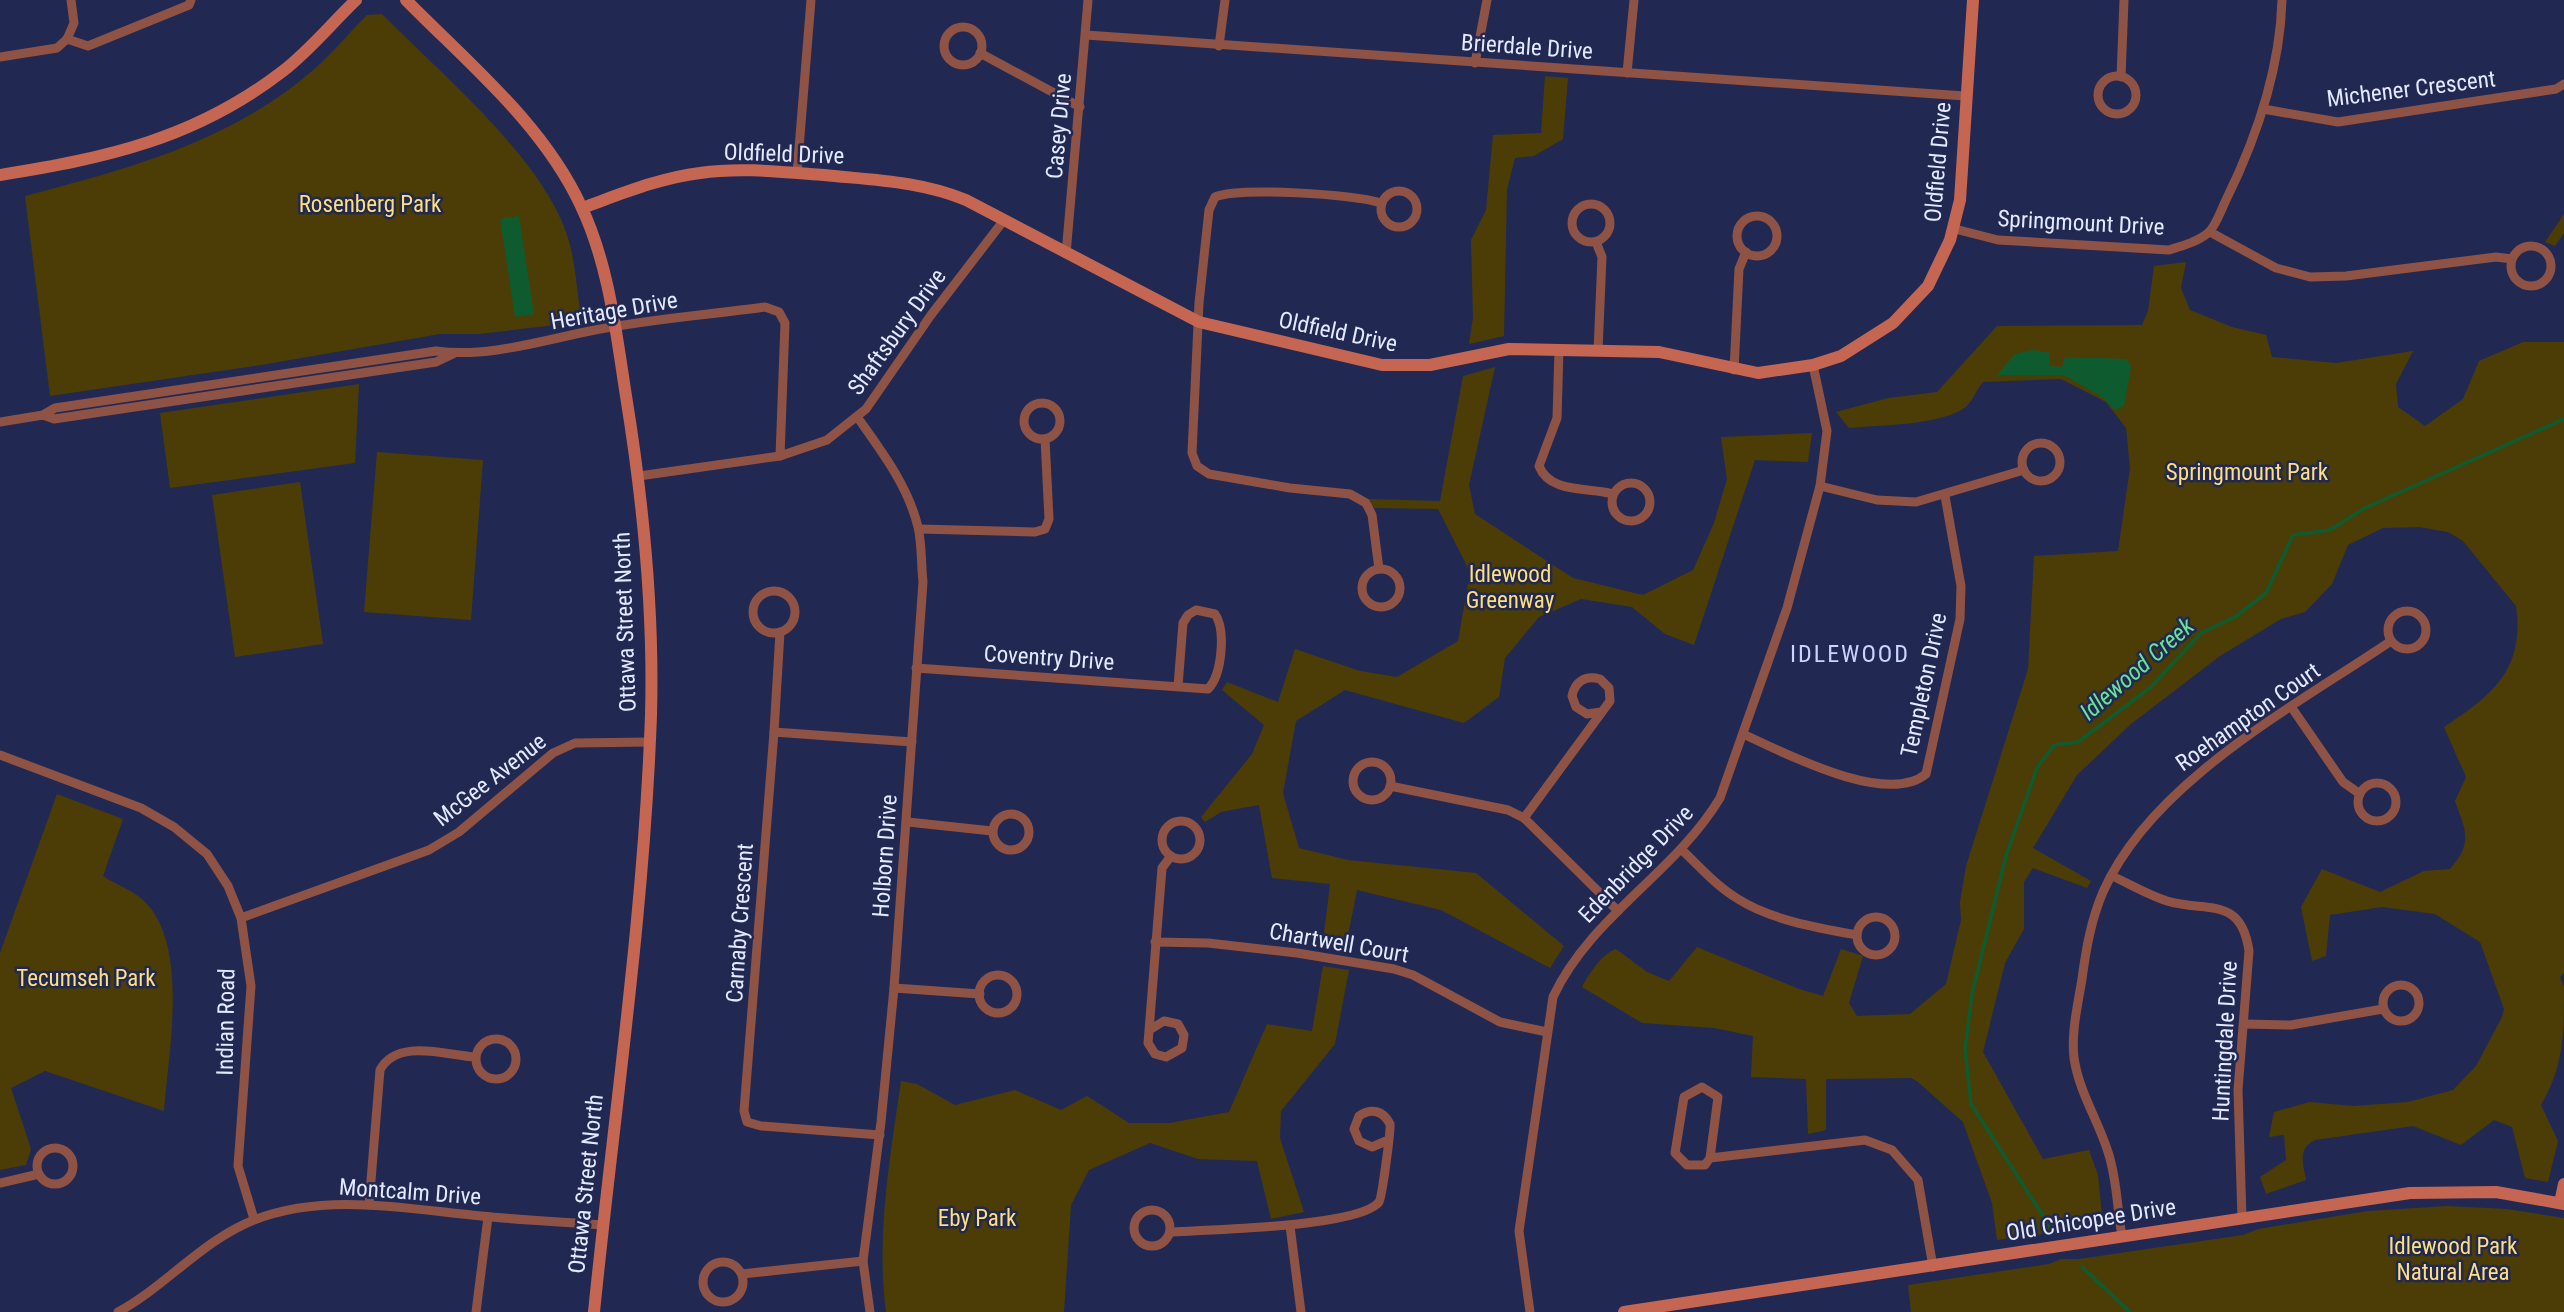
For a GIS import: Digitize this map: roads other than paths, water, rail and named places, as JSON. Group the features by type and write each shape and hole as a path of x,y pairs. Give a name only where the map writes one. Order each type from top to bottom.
{"street":[{"path":"0,57 57,48 67,39 74,23 71,0"},
{"path":"67,39 88,46 167,16 189,5 191,0"},
{"path":"0,175 91,160 183,131 229,107 284,70 356,0"},
{"name":"Ottawa Street North","path":"406,0 532,129 560,167 582,208 599,257 616,326 639,476 648,584 649,742 646,832 594,1312"},
{"path":"797,173 811,0"},
{"name":"Casey Drive","path":"1066,254 1088,0"},
{"path":"1219,46 1225,0"},
{"path":"1475,63 1487,0"},
{"path":"1627,73 1634,0"},
{"name":"Oldfield Drive","path":"582,208 646,184 701,172 797,173 937,188 1199,322 1355,359 1405,367 1430,365 1509,349 1559,349 1658,352 1758,373 1813,365 1841,356 1893,323 1928,286 1955,229 1960,200 1973,0"},
{"path":"2121,77 2124,0"},
{"path":"2282,0 2281,27 2263,109 2243,165 2210,232 2276,268 2310,277 2346,276 2496,257 2512,259"},
{"path":"967,28 977,35 980,54 971,63 956,64 946,56 945,40 954,30 967,28"},
{"name":"Brierdale Drive","path":"1086,35 1965,96"},
{"path":"980,54 1080,107"},
{"path":"2121,77 2132,84 2136,99 2128,111 2113,114 2101,106 2098,93 2104,81 2121,77"},
{"name":"Michener Crescent","path":"2263,109 2308,119 2338,122 2556,89 2564,84"},
{"path":"1403,190 1414,198 1418,211 1410,223 1396,227 1384,221 1381,203 1388,194 1403,190"},
{"path":"1379,569 1373,514 1366,503 1350,494 1290,488 1209,474 1196,466 1192,453 1199,322 1209,210 1215,197 1228,191 1253,191 1381,203"},
{"path":"1584,206 1599,206 1609,218 1606,234 1596,242 1585,242 1573,230 1573,218 1584,206"},
{"path":"1756,216 1770,220 1777,232 1772,249 1759,256 1746,252 1738,239 1740,225 1756,216"},
{"name":"Shaftsbury Drive","path":"639,476 780,456 827,440 858,418 1004,220"},
{"name":"Springmount Drive","path":"1955,229 1998,240 2169,250 2190,244 2210,232"},
{"path":"1596,242 1602,257 1598,351"},
{"path":"2524,247 2538,247 2550,260 2549,275 2538,284 2523,284 2512,271 2512,259 2524,247"},
{"path":"1734,370 1739,269 1746,252"},
{"name":"Heritage Drive","path":"43,415 54,419 151,405 436,351 454,354 540,343 616,326 765,307 779,312 785,323 780,456"},
{"path":"1559,349 1557,418 1539,466 1549,482 1613,494"},
{"name":"Edenbridge Drive","path":"1530,1312 1519,1231 1553,998 1565,972 1618,911 1681,849 1710,816 1720,798 1787,608 1820,486 1827,431 1813,365"},
{"name":"Heritage Drive","path":"0,422 43,415 55,408 279,379"},
{"path":"148,394 151,405"},
{"path":"1038,403 1052,405 1060,418 1057,432 1045,439 1030,435 1024,424 1028,409 1038,403"},
{"name":"Holborn Drive","path":"858,418 886,456 908,497 919,529 923,582 908,822 894,988 880,1135 863,1261 870,1312"},
{"path":"919,529 1035,532 1045,529 1049,519 1045,439"},
{"path":"2046,444 2057,453 2059,466 2050,479 2033,480 2024,470 2022,458 2031,446 2046,444"},
{"path":"1820,486 1890,502 1916,502 1945,496 2024,470"},
{"path":"1623,484 1640,484 1648,493 1650,508 1639,520 1623,520 1614,510 1613,494 1623,484"},
{"name":"Templeton Drive","path":"1743,734 1846,778 1866,782 1911,782 1926,774 1960,619 1961,586 1945,496"},
{"path":"1379,569 1393,573 1400,583 1398,596 1383,607 1370,603 1362,590 1367,575 1379,569"},
{"path":"773,590 789,596 796,611 790,626 780,632 763,630 754,618 756,601 773,590"},
{"name":"Coventry Drive","path":"916,668 1208,689 1216,682 1220,621 1215,614 1196,610 1188,615 1183,623 1178,686"},
{"path":"2409,611 2422,617 2427,632 2420,645 2402,649 2391,641 2388,630 2394,616 2409,611"},
{"path":"780,632 774,733 912,742"},
{"name":"Roehampton Court","path":"2122,1236 2109,1153 2086,1101 2074,1057 2074,1030 2088,936 2104,890 2128,849 2172,797 2208,764 2391,641"},
{"path":"1524,818 1610,701 1609,688 1594,677 1580,681 1572,696 1576,707 1587,714 1601,712"},
{"path":"2292,708 2343,782 2360,794"},
{"name":"Carnaby Crescent","path":"774,733 747,1122 761,1126 880,1135"},
{"name":"McGee Avenue","path":"241,918 429,850 459,832 553,753 575,743 649,742"},
{"name":"Indian Road","path":"0,755 141,808 174,827 207,854 228,886 241,918 251,986 238,1166 254,1219"},
{"path":"1376,762 1387,769 1390,786 1383,797 1365,800 1356,793 1352,780 1360,766 1376,762"},
{"path":"2383,784 2395,794 2395,807 2386,818 2372,820 2360,807 2360,794 2370,785 2383,784"},
{"path":"1390,786 1508,810 1524,818 1618,911"},
{"path":"1010,814 1025,821 1029,835 1022,847 1006,850 996,843 992,831 996,821 1010,814"},
{"path":"908,822 992,831"},
{"path":"1175,822 1190,823 1199,832 1198,850 1187,858 1171,856 1162,843 1165,830 1175,822"},
{"path":"1681,849 1712,880 1754,907 1857,935"},
{"path":"1151,1028 1164,1021 1178,1024 1184,1035 1182,1048 1172,1056 1156,1054 1148,1044 1162,868 1171,856"},
{"name":"Huntingdale Drive","path":"2112,876 2168,901 2218,908 2241,923 2249,951 2238,1090 2242,1218"},
{"path":"1874,917 1888,922 1895,935 1890,948 1876,954 1861,947 1857,935 1862,923 1874,917"},
{"name":"Chartwell Court","path":"1155,942 1208,943 1297,953 1394,969 1413,975 1500,1022 1547,1032"},
{"path":"1002,976 1013,983 1017,997 1011,1008 998,1013 986,1009 980,993 985,982 1002,976"},
{"path":"2398,985 2410,987 2418,998 2417,1012 2405,1021 2392,1020 2383,1009 2386,991 2398,985"},
{"path":"894,988 980,993"},
{"path":"2245,1024 2291,1025 2383,1009"},
{"path":"497,1039 513,1048 515,1064 510,1073 502,1078 490,1078 478,1069 475,1058 481,1045 497,1039"},
{"path":"369,1205 380,1070 386,1059 402,1050 475,1058"},
{"path":"1710,1158 1718,1097 1702,1087 1684,1097 1675,1153 1687,1165 1705,1165 1710,1158 1865,1140 1892,1150 1917,1180 1933,1267"},
{"path":"1170,1232 1290,1226 1369,1211 1379,1202 1384,1192 1386,1141 1391,1130 1387,1118 1374,1110 1359,1116 1354,1129 1359,1141 1372,1147 1386,1141"},
{"path":"0,1183 40,1174 52,1183 63,1181 72,1172 69,1155 58,1148 46,1150 38,1159 40,1174"},
{"path":"2562,1203 2564,1184"},
{"name":"Old Chicopee Drive","path":"1624,1312 1659,1309 2410,1194 2496,1192 2562,1203"},
{"name":"Montcalm Drive","path":"118,1312 142,1299 227,1234 254,1219 304,1208 369,1205 603,1225"},
{"path":"1157,1210 1167,1217 1170,1232 1166,1241 1153,1247 1140,1242 1133,1228 1139,1214 1157,1210"},
{"path":"476,1312 488,1217"},
{"path":"1290,1226 1301,1312"},
{"path":"742,1274 743,1288 732,1301 716,1302 704,1290 705,1273 713,1265 726,1262 742,1274 863,1261"}],"waterway":[{"name":"Idlewood Creek","path":"2049,1225 1971,1104 1965,1049 1972,994 2006,856 2037,768 2054,745 2078,742 2151,687 2201,633 2235,617 2266,593 2293,535 2330,530 2365,508 2564,419"},
{"name":"Idlewood Creek","path":"2082,1267 2130,1312"}],"district":[{"name":"IDLEWOOD","path":"1850,654"}],"park label":[{"name":"Rosenberg Park","path":"370,204"},
{"name":"Springmount Park","path":"2247,472"},
{"name":"Idlewood Greenway","path":"1510,587"},
{"name":"Tecumseh Park","path":"86,978"},
{"name":"Eby Park","path":"977,1218"},
{"name":"Idlewood Park Natural Area","path":"2453,1259"}]}
